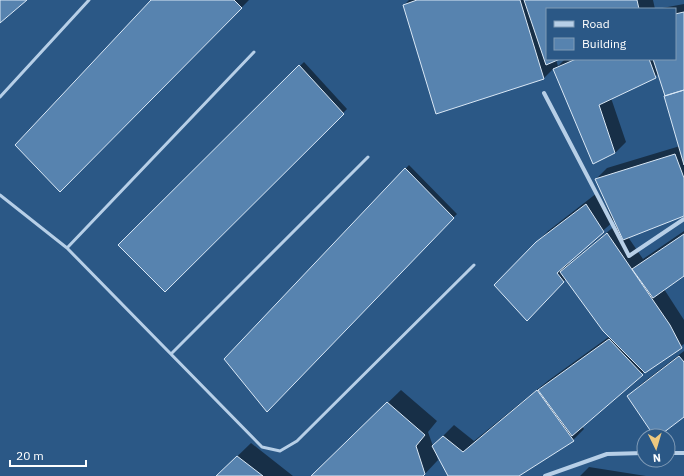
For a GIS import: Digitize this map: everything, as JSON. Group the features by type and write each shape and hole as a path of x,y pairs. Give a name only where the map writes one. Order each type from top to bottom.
{"street":[{"path":"544,93 629,256 684,219"},
{"path":"545,476 607,454 636,453"}],"lane":[{"path":"0,97 89,0"},
{"path":"67,248 254,52"},
{"path":"171,354 368,157"},
{"path":"0,195 67,248 262,447 280,451 297,441 474,265"}],"building":[{"path":"0,0 27,0 0,23"},
{"path":"151,0 234,0 242,8 60,192 15,145"},
{"path":"417,0 520,0 544,79 436,114 403,5"},
{"path":"524,0 637,0 639,8 546,8 546,60 558,60 546,65"},
{"path":"684,12 684,90 665,96 653,60 676,60 676,14"},
{"path":"574,60 649,60 656,78 599,105 615,153 593,164 553,69"},
{"path":"299,65 344,114 165,292 118,245"},
{"path":"684,90 684,165 664,96"},
{"path":"675,154 684,178 684,216 623,240 595,179"},
{"path":"405,168 454,218 267,412 224,359"},
{"path":"586,204 604,232 557,273 564,282 527,321 494,285 536,242"},
{"path":"607,233 670,325 682,348 645,373 603,331 560,272"},
{"path":"684,234 684,276 653,298 632,269"},
{"path":"609,339 643,375 572,436 538,390"},
{"path":"679,356 684,362 684,417 670,428 649,428 627,396"},
{"path":"537,390 574,441 519,476 448,476 432,446 443,436 463,452"},
{"path":"387,402 425,435 416,446 425,474 423,476 311,476"},
{"path":"237,456 263,476 216,476"}]}
